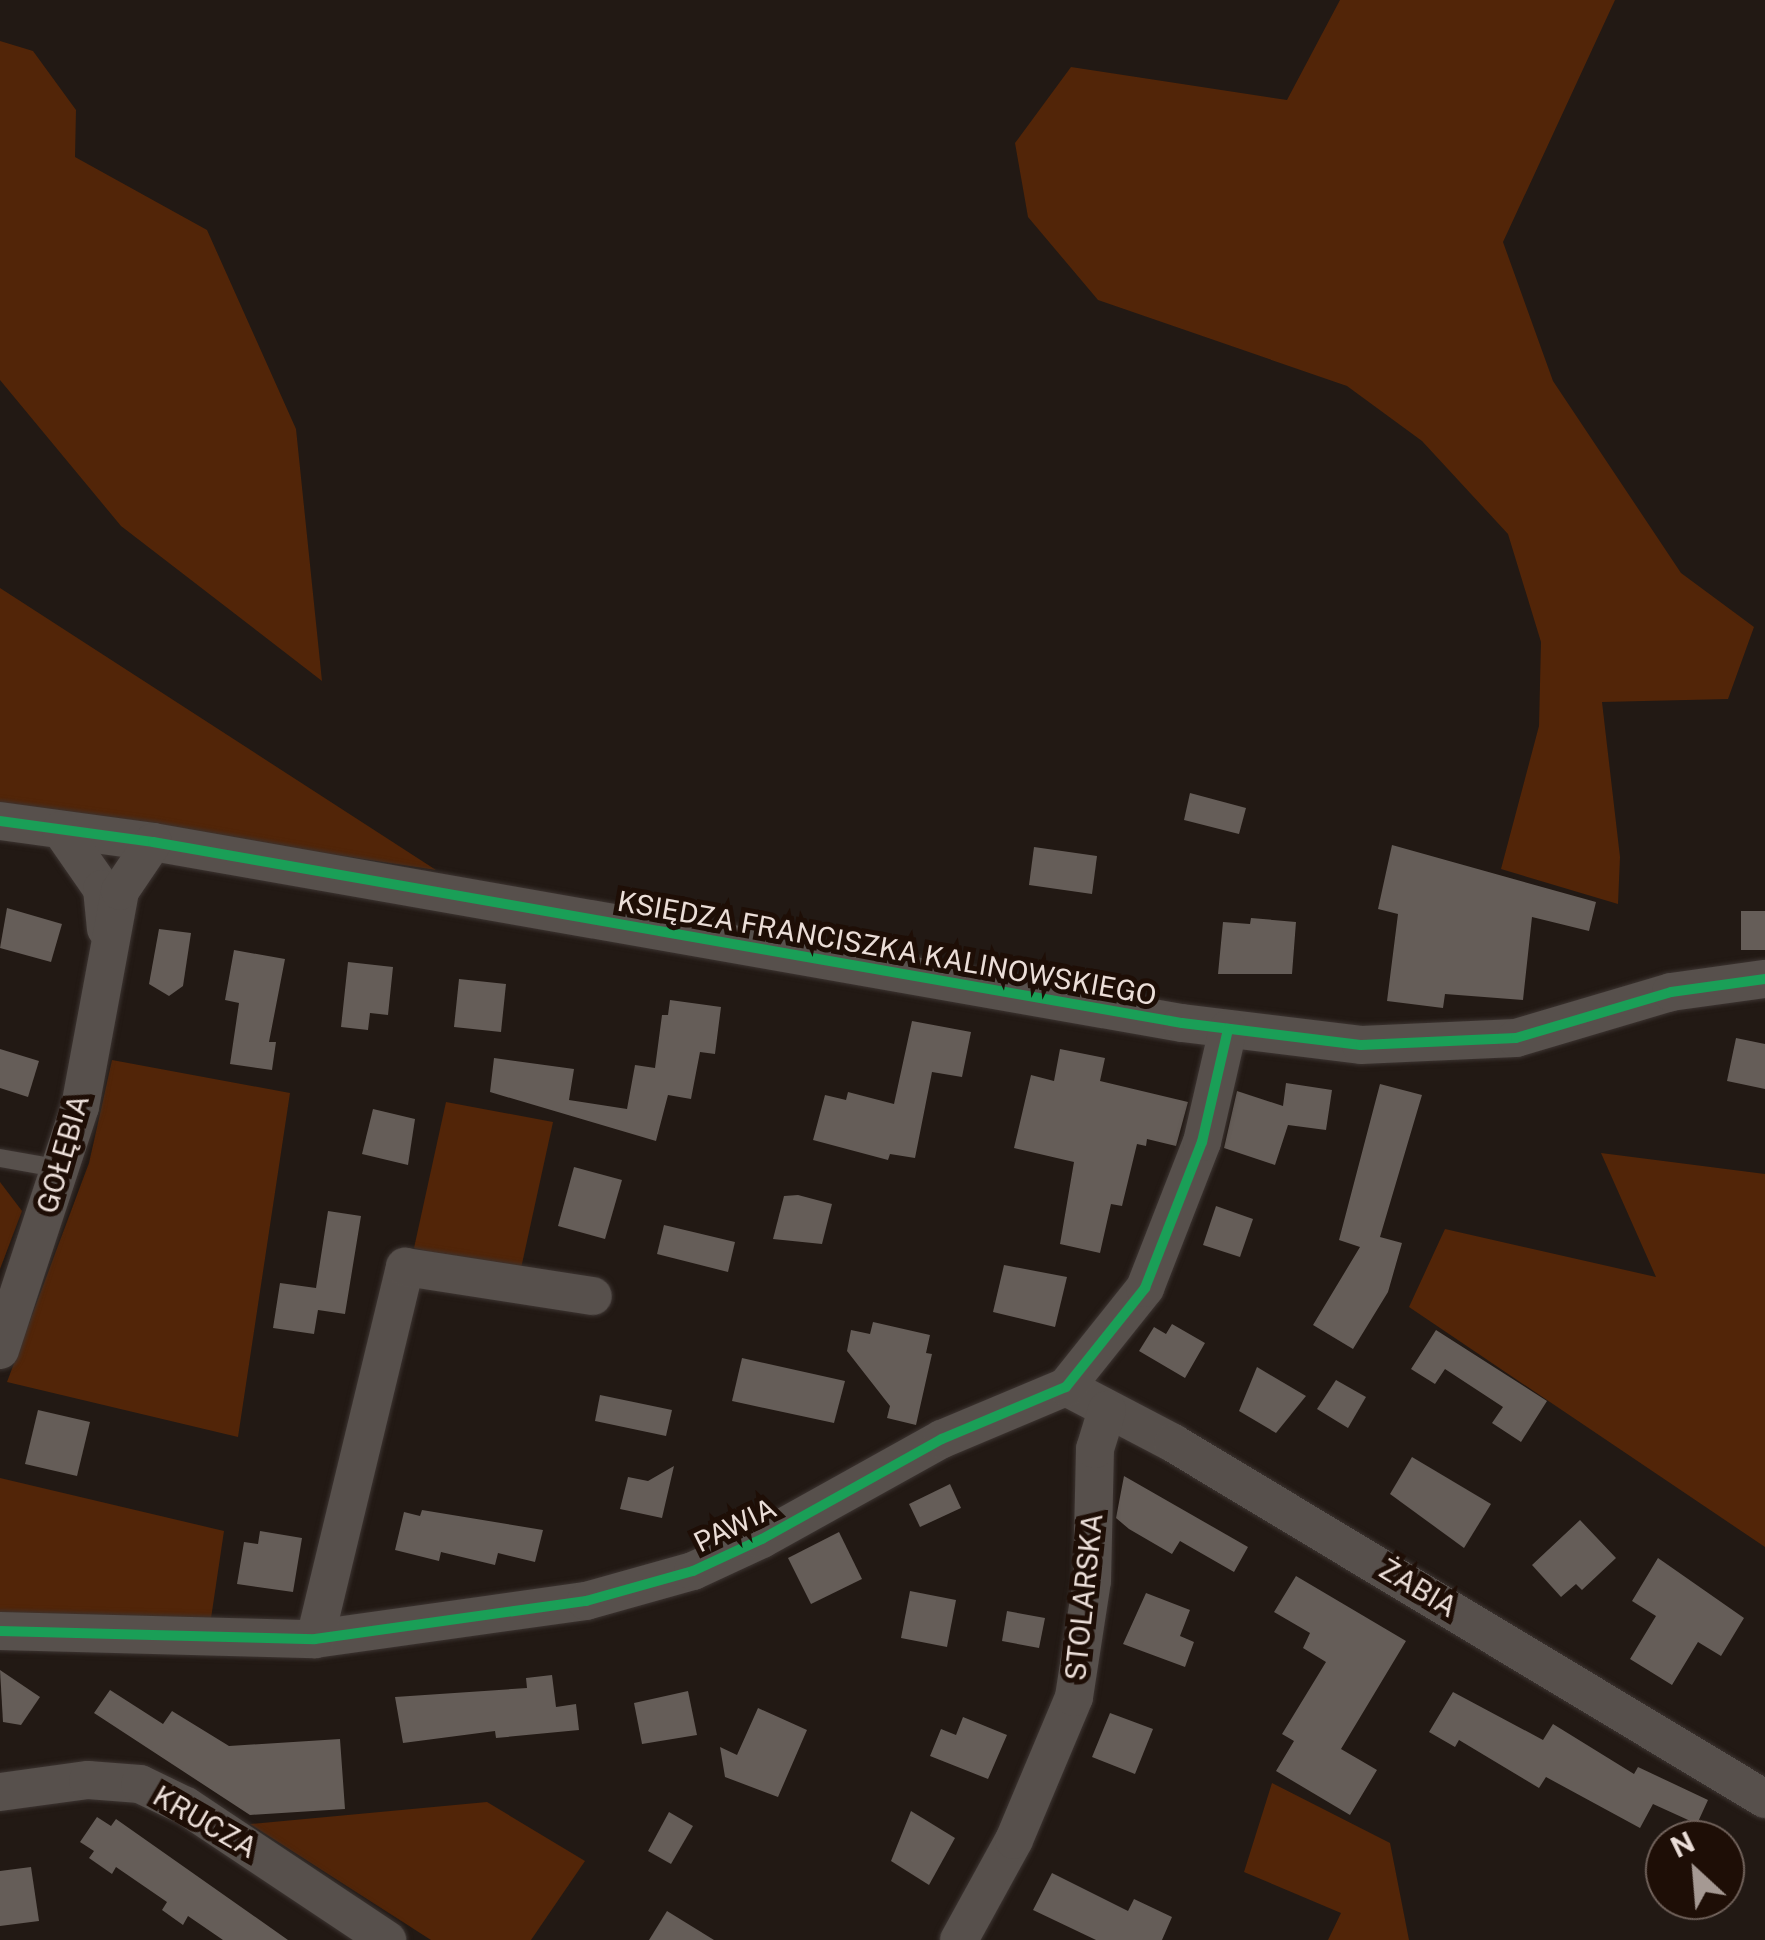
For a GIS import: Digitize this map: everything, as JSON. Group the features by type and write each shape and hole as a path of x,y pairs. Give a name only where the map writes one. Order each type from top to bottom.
{"street":[{"name":"KSIĘDZA FRANCISZKA KALINOWSKIEGO","path":"0,821 153,842 1228,1030 1361,1045 1516,1038 1671,992 1765,979"},
{"name":"GOŁĘBIA","path":"60,830 102,890 108,952"},
{"name":"GOŁĘBIA","path":"0,1350 62,1169 120,891 153,842"},
{"path":"1066,1387 1145,1288 1202,1142 1228,1030"},
{"path":"315,1639 405,1267 593,1296"},
{"name":"ŻABIA","path":"1066,1387 1765,1798"},
{"name":"PAWIA","path":"0,1632 315,1639 527,1612 693,1571 983,1418 1066,1387"},
{"name":"STOLARSKA","path":"973,1936 1074,1696 1092,1581 1096,1449 1107,1410"},
{"name":"KRUCZA","path":"0,1792 88,1780 159,1792 387,1940"}],"lane":[{"path":"0,1158 62,1169"}],"shaded area":[{"path":"1340,0 1615,0 1503,242 1553,381 1681,573 1754,627 1728,699 1602,702 1620,857 1618,904 1501,869 1539,726 1541,642 1508,534 1422,441 1347,386 1098,300 1028,217 1015,143 1071,67 1287,100"},
{"path":"0,41 33,51 76,110 75,157 207,230 296,429 322,681 121,526 0,380"},
{"path":"0,588 436,870 0,804"},
{"path":"112,1060 290,1093 238,1437 7,1382 89,1163"},
{"path":"446,1102 553,1122 520,1273 414,1248"},
{"path":"1601,1153 1765,1174 1765,1547 1409,1307 1445,1229 1656,1277"},
{"path":"0,1182 22,1211 0,1269"},
{"path":"0,1478 224,1531 210,1625 0,1615"},
{"path":"1272,1783 1390,1843 1409,1940 1328,1940 1341,1913 1244,1872"},
{"path":"487,1802 585,1861 531,1940 431,1940 250,1824"}],"building":[{"path":"1190,793 1246,808 1239,834 1184,820"},
{"path":"1392,845 1596,902 1589,931 1532,917 1523,1000 1445,994 1443,1008 1387,1001 1398,914 1378,909"},
{"path":"1034,847 1097,856 1092,894 1029,885"},
{"path":"7,908 62,924 51,962 0,948"},
{"path":"1741,911 1765,911 1765,950 1741,950"},
{"path":"1251,918 1296,922 1292,974 1218,974 1223,922 1250,924"},
{"path":"159,929 191,933 183,986 169,996 149,984"},
{"path":"234,950 285,959 269,1042 276,1042 272,1070 230,1064 239,1003 225,1000"},
{"path":"348,962 393,967 388,1015 370,1013 368,1030 341,1027"},
{"path":"459,979 506,984 501,1032 454,1027"},
{"path":"670,1000 721,1007 715,1054 700,1052 691,1099 668,1095 656,1141 490,1092 494,1058 574,1069 569,1100 627,1109 635,1065 655,1068 662,1015 668,1015"},
{"path":"912,1021 971,1032 962,1077 932,1072 915,1158 890,1154 888,1160 813,1140 825,1095 846,1100 848,1092 894,1104"},
{"path":"1736,1038 1765,1044 1765,1089 1727,1081"},
{"path":"0,1049 39,1061 28,1097 0,1088"},
{"path":"1060,1049 1105,1058 1100,1081 1188,1102 1176,1146 1147,1139 1146,1146 1137,1144 1122,1206 1111,1204 1100,1253 1060,1244 1074,1162 1014,1148 1031,1075 1054,1081"},
{"path":"1286,1083 1332,1090 1326,1130 1288,1125 1275,1165 1224,1148 1237,1091 1283,1106"},
{"path":"1380,1084 1422,1095 1380,1237 1402,1243 1388,1292 1353,1349 1313,1325 1360,1247 1339,1240"},
{"path":"373,1109 415,1119 408,1165 362,1154"},
{"path":"574,1167 622,1180 605,1239 558,1226"},
{"path":"798,1195 832,1204 822,1244 773,1239 784,1196"},
{"path":"1216,1206 1253,1219 1240,1257 1203,1245"},
{"path":"328,1211 361,1216 345,1314 318,1310 314,1334 273,1328 280,1283 316,1288"},
{"path":"664,1225 735,1242 728,1272 657,1254"},
{"path":"1004,1265 1067,1277 1055,1327 993,1312"},
{"path":"873,1322 930,1335 926,1353 932,1354 916,1425 887,1418 890,1406 847,1351 851,1330 870,1334"},
{"path":"1172,1324 1205,1343 1185,1378 1139,1351 1154,1327 1166,1334"},
{"path":"1436,1330 1547,1401 1521,1442 1492,1423 1503,1407 1445,1369 1435,1384 1411,1369"},
{"path":"742,1358 845,1381 834,1423 732,1401"},
{"path":"1257,1367 1306,1396 1276,1433 1239,1411"},
{"path":"1336,1380 1366,1397 1348,1428 1317,1409"},
{"path":"600,1395 672,1410 666,1436 595,1421"},
{"path":"38,1410 90,1422 77,1476 25,1464"},
{"path":"1412,1457 1491,1504 1464,1548 1390,1494"},
{"path":"674,1466 662,1518 620,1509 628,1477 648,1481"},
{"path":"1124,1476 1248,1547 1234,1572 1180,1541 1172,1554 1116,1518"},
{"path":"950,1484 961,1508 920,1527 909,1504"},
{"path":"422,1510 543,1530 535,1562 498,1553 495,1565 441,1552 439,1561 395,1550 404,1512 420,1516"},
{"path":"1580,1520 1616,1558 1582,1590 1576,1584 1561,1597 1532,1565"},
{"path":"260,1531 302,1538 293,1592 237,1584 244,1542 258,1544"},
{"path":"839,1532 862,1579 811,1604 788,1558"},
{"path":"1658,1558 1744,1618 1721,1656 1698,1642 1672,1685 1630,1659 1656,1616 1632,1601"},
{"path":"1296,1576 1406,1641 1341,1749 1377,1770 1350,1815 1276,1771 1294,1741 1282,1734 1326,1662 1303,1648 1310,1633 1274,1612"},
{"path":"910,1591 956,1600 947,1647 901,1638"},
{"path":"1146,1593 1190,1610 1180,1636 1194,1642 1185,1667 1123,1644"},
{"path":"1007,1611 1045,1618 1039,1648 1002,1641"},
{"path":"0,1670 40,1697 21,1725 3,1722"},
{"path":"552,1675 556,1707 576,1704 579,1730 496,1738 495,1731 403,1743 395,1697 527,1688 526,1678"},
{"path":"110,1690 163,1724 172,1711 229,1746 340,1739 345,1809 250,1815 94,1713"},
{"path":"688,1691 697,1735 642,1744 634,1703"},
{"path":"1453,1692 1543,1740 1553,1724 1634,1774 1638,1767 1708,1800 1699,1820 1688,1820 1653,1804 1640,1828 1546,1777 1539,1788 1459,1740 1455,1747 1429,1732"},
{"path":"758,1708 807,1730 778,1797 725,1777 720,1747 737,1755"},
{"path":"1110,1713 1153,1729 1135,1774 1092,1757"},
{"path":"963,1717 1007,1735 988,1779 930,1756 941,1729 956,1735"},
{"path":"911,1811 955,1838 929,1885 891,1861"},
{"path":"669,1812 693,1826 671,1864 648,1851"},
{"path":"97,1817 111,1826 116,1819 288,1940 223,1940 188,1916 183,1925 162,1910 167,1902 116,1867 112,1874 89,1858 94,1851 80,1842"},
{"path":"31,1867 39,1921 0,1926 0,1871"},
{"path":"1052,1873 1128,1911 1134,1899 1172,1917 1162,1940 1096,1940 1033,1910"},
{"path":"667,1911 714,1940 649,1940"}],"cycle path":[{"path":"0,821 153,842 1182,1023 1361,1045 1516,1038 1671,992 1765,979"},
{"path":"0,1631 315,1639 586,1601 693,1571 762,1539 942,1439 1066,1387 1145,1288 1202,1142 1228,1029"}]}
